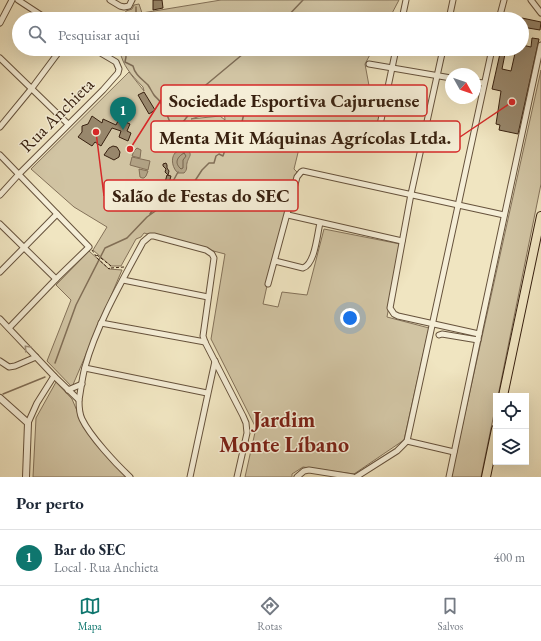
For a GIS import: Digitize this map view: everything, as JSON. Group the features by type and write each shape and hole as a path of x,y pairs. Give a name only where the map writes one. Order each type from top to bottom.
{"main road":[{"path":"504,393 541,216"},
{"path":"486,477 493,443"}],"street":[{"path":"0,23 12,0"},
{"path":"18,0 36,12"},
{"path":"110,0 124,7 129,6 132,0"},
{"path":"403,12 406,0"},
{"path":"450,12 453,0"},
{"path":"501,12 504,0"},
{"path":"531,0 541,13"},
{"path":"449,477 541,45"},
{"path":"0,127 56,56"},
{"name":"Rua Anchieta","path":"0,195 18,174 103,90 118,73 119,69 116,62 106,56"},
{"path":"377,139 394,56"},
{"path":"441,56 411,194 390,308 394,314 398,316 432,322 479,334"},
{"path":"356,477 397,451 406,441 490,56"},
{"path":"0,58 68,124"},
{"path":"369,64 445,77"},
{"path":"309,128 421,148"},
{"path":"0,155 89,247 56,278 8,328"},
{"path":"268,284 288,215 297,177 303,171 504,214"},
{"path":"0,272 57,214"},
{"path":"288,215 402,241"},
{"path":"275,261 303,268 309,264 320,223"},
{"path":"0,224 56,278"},
{"path":"130,477 87,428 80,412 79,400 85,368 102,323 143,242 150,236 154,236 206,250 212,254 214,258 204,329 205,342 243,416 247,428 237,477"},
{"path":"123,280 208,297"},
{"path":"0,319 79,400"},
{"path":"102,323 205,342"},
{"path":"439,335 442,334 478,340"},
{"path":"0,361 10,367 16,366 36,357"},
{"path":"190,477 215,361"},
{"path":"85,368 207,393"},
{"path":"26,477 28,423 37,402 54,376"},
{"path":"68,390 82,384"},
{"path":"0,398 28,423"},
{"path":"406,441 454,452"},
{"path":"297,477 304,471 309,470 353,477"}],"path":[{"path":"89,247 97,256 96,257 109,269 111,266 98,255 97,256"},
{"path":"110,268 130,266"}],"shaded area":[{"path":"221,0 399,0 393,12 148,12"},
{"path":"139,4 142,12 126,12 132,9 134,5"},
{"path":"121,56 369,56 365,64 370,91 385,94 377,133 374,137 305,124 294,169 297,172 272,263 263,304 278,307 282,292 307,295 324,229 400,244 387,317 429,328 404,440 354,474 303,467 292,474 292,477 245,477 256,428 211,339 225,254 144,233 141,237 136,239 121,266 111,266 93,250 107,227 74,207 31,169 129,72 144,91 143,87 134,78","holes":["224,109 225,120 220,116 191,119"]},
{"path":"541,70 541,184 499,393 493,393 493,419 481,477 451,477"},
{"path":"89,251 109,269 122,270 72,387 47,361 71,300 56,285"},
{"path":"56,382 72,399 83,425 127,477 33,477 36,418"}],"water":[{"path":"137,148 141,150 140,158 132,156"},
{"path":"185,148 188,150 190,155 184,173 178,173 172,161 173,155"},
{"path":"132,157 150,161 148,170 130,165"},
{"path":"139,169 148,171 144,178 140,177"},
{"path":"135,180 144,183 144,187 141,188 134,186"}],"building":[{"path":"153,0 162,0 163,8 153,10"},
{"path":"529,19 541,22 540,30 529,28"},
{"path":"532,38 539,39 518,134 499,130 500,125 496,124 501,91 492,89 499,56 505,56 502,69 511,71 514,56 529,56 529,47 531,47"},
{"path":"144,92 155,110 149,114 138,95"},
{"path":"92,116 102,123 103,119 116,125 119,119 130,124 127,131 131,133 128,141 119,137 121,131 112,128 101,146 95,142 92,146 78,137 82,132 82,126 88,124"},
{"path":"113,146 117,147 120,152 119,157 114,160 104,155 109,148"},
{"path":"166,163 169,171 168,175 163,166 163,164"},
{"path":"167,175 171,176 169,183 165,182"},
{"path":"167,182 166,187 163,188 162,191 158,191 158,188 162,187 163,184"}],"waterway":[{"path":"292,12 303,0"},
{"path":"136,7 136,12"},
{"path":"126,56 125,62 133,66 137,74 148,85 164,107 185,148"},
{"path":"176,131 197,104 201,89 241,56"},
{"path":"55,363 76,305 105,248 127,238 147,217 161,207 185,196 202,170 209,163 214,163 216,156 219,154 223,156 225,150 231,151 226,144 232,143 230,134 233,129 242,122 244,113 266,105 282,96 307,94 326,99 361,94"},
{"path":"150,214 171,185 178,172"},
{"path":"3,394 45,377"}],"place":[{"name":"Menta Mit Máquinas Agrícolas Ltda.","path":"512,102"},
{"name":"Bar do SEC","path":"123,130"},
{"name":"Salão de Festas do SEC","path":"96,132"},
{"name":"Sociedade Esportiva Cajuruense","path":"130,149"}],"district":[{"name":"Jardim Monte Líbano","path":"284,432"}]}
